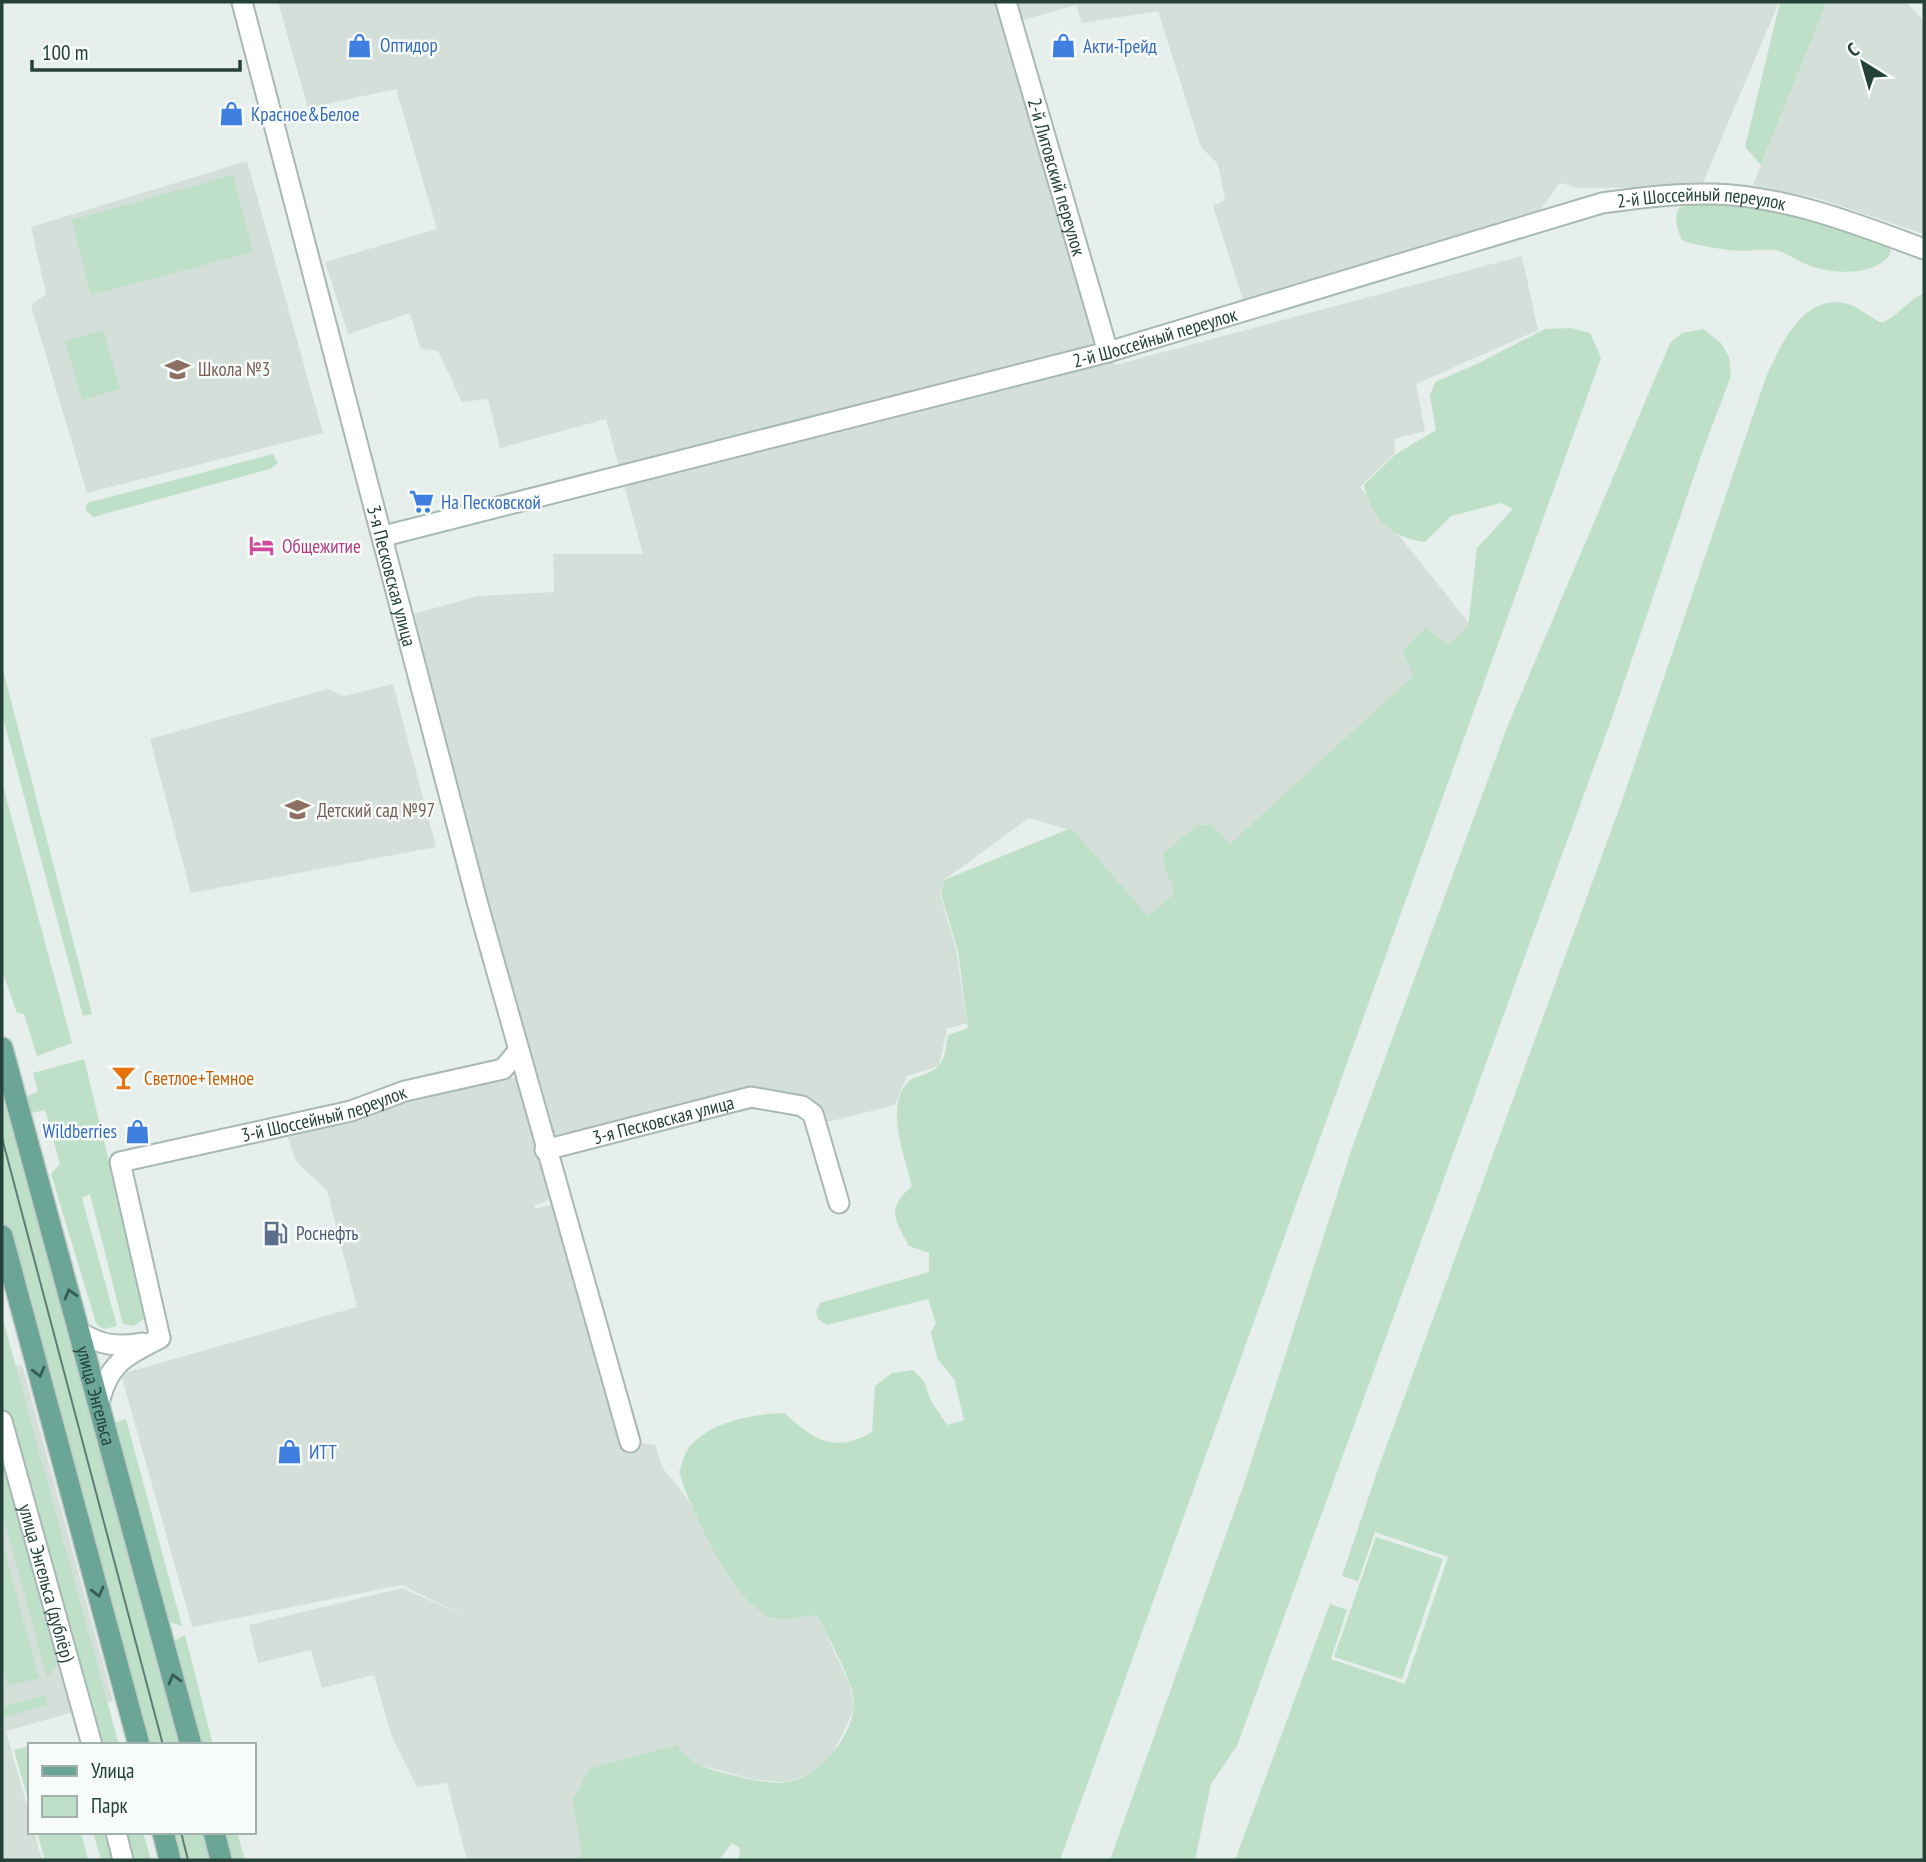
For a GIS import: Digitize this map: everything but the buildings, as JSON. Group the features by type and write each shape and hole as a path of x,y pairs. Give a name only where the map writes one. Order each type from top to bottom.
{"main road":[{"name":"улица Энгельса","path":"2,1048 100,1399 190,1743"},
{"path":"2,1236 138,1743"},
{"path":"164,1834 170,1860"},
{"path":"214,1834 221,1860"}],"street":[{"name":"3-я Песковская улица","path":"242,2 384,536 478,905 545,1150 630,1442"},
{"name":"2-й Литовский переулок","path":"1006,2 1108,352"},
{"name":"2-й Шоссейный переулок","path":"384,536 1108,352 1602,202 1660,195 1715,194 1765,201 1844,219 1924,249"},
{"name":"3-й Шоссейный переулок","path":"160,1338 120,1162 351,1111 405,1091 502,1069 519,1050"},
{"name":"3-я Песковская улица","path":"545,1150 751,1097 802,1106 813,1114 839,1203"},
{"path":"80,1332 93,1340 122,1346 160,1338"},
{"path":"100,1399 110,1370 118,1361 160,1338"},
{"name":"улица Энгельса (дублёр)","path":"2,1421 91,1743"},
{"path":"116,1834 123,1860"}],"shaded area":[{"path":"278,2 1779,2 1701,187 1579,188 1560,183 1537,214 1243,300 1213,206 1225,200 1218,164 1201,147 1158,11 1082,23 1076,5 1012,23 1108,352 1115,365 1522,256 1538,330 1416,384 1425,431 1394,439 1395,453 1360,487 1473,628 1149,928 1069,830 1029,818 944,880 940,894 956,949 967,1023 947,1029 939,1066 907,1076 895,1105 823,1123 780,1104 557,1150 410,615 478,596 554,592 553,554 643,554 606,419 500,448 488,399 462,402 438,351 420,348 410,313 348,334 325,262 437,229 396,89 308,108"},
{"path":"1827,2 1906,2 1924,21 1924,234 1820,199 1753,185"},
{"name":"Школа №3","path":"247,161 323,433 87,493 31,305 46,294 31,227"},
{"name":"Детский сад №97","path":"393,684 436,847 191,893 150,739 328,689 344,696"},
{"path":"501,1076 515,1078 522,1087 553,1198 535,1205 535,1209 561,1202 630,1441 655,1445 662,1467 689,1501 718,1558 775,1619 817,1615 849,1683 855,1707 833,1754 818,1769 788,1783 752,1779 696,1764 590,1769 597,1860 467,1860 447,1783 417,1787 392,1737 374,1675 322,1688 311,1650 258,1663 249,1625 402,1588 464,1616 402,1585 192,1627 121,1374 357,1307 327,1190 296,1162 286,1131"},
{"path":"22,1364 113,1701 6,1731 28,1810 28,1834 35,1834 42,1860 2,1860 2,1370"}],"green space":[{"path":"1780,2 1827,2 1761,165 1745,147"},
{"path":"233,175 253,252 91,295 72,220"},
{"path":"1710,202 1821,222 1885,244 1891,248 1890,255 1873,267 1840,272 1808,265 1775,250 1731,250 1682,240 1676,219 1680,207"},
{"path":"1924,293 1924,1860 1235,1860 1330,1604 1347,1610 1331,1659 1405,1684 1448,1557 1375,1532 1358,1581 1342,1576 1377,1472 1623,798 1766,377 1796,324 1806,313 1818,306 1832,302 1848,304 1882,323"},
{"path":"1571,328 1590,333 1601,358 1060,1860 739,1860 740,1848 732,1843 719,1860 582,1860 573,1800 589,1769 676,1745 704,1767 757,1781 790,1782 813,1771 832,1754 851,1721 854,1700 851,1688 817,1615 779,1619 759,1610 744,1596 716,1555 693,1509 679,1472 690,1446 710,1430 734,1420 784,1413 815,1437 825,1441 835,1443 858,1439 872,1432 875,1386 892,1373 913,1370 924,1381 931,1401 947,1425 964,1420 954,1379 937,1358 931,1332 936,1323 928,1299 827,1325 818,1319 816,1312 820,1303 929,1272 929,1253 909,1246 895,1214 898,1201 912,1186 901,1146 897,1117 902,1091 910,1080 937,1068 943,1059 948,1035 968,1028 958,951 941,894 944,880 1071,828 1148,916 1174,894 1164,863 1164,853 1197,825 1211,825 1230,844 1413,676 1403,650 1426,627 1447,645 1468,627 1477,548 1513,509 1501,503 1451,516 1425,542 1402,536 1385,525 1372,508 1364,485 1396,454 1436,430 1430,396 1435,382 1545,329"},
{"path":"1703,329 1721,343 1729,357 1731,376 1699,461 1613,715 1237,1746 1211,1784 1195,1860 1110,1860 1244,1484 1353,1145 1508,725 1670,343 1682,333"},
{"path":"103,330 120,389 82,400 65,341"},
{"path":"273,454 278,463 270,469 93,517 86,510 87,503"},
{"path":"2,666 92,1014 83,1016 2,714"},
{"path":"2,782 72,1043 37,1056 24,1014 17,1013 2,970"},
{"path":"84,1059 147,1317 133,1326 123,1324 90,1194 82,1198 117,1326 103,1329 96,1323 51,1174 60,1164 45,1110 31,1113 26,1096 38,1092 33,1073"},
{"path":"2,1073 181,1743 144,1743 2,1215"},
{"path":"2,1316 118,1743 94,1743 2,1410"},
{"path":"126,1419 182,1626 163,1620 111,1424"},
{"path":"2,1440 58,1653 58,1663 47,1678 2,1511"},
{"path":"1376,1537 1443,1559 1402,1679 1334,1657"},
{"path":"2,1541 39,1678 8,1686 2,1663"},
{"path":"185,1635 212,1743 196,1743 168,1644"},
{"path":"46,1695 48,1705 2,1718 2,1707"},
{"path":"28,1746 28,1799 14,1750"},
{"path":"38,1834 82,1834 88,1860 45,1860"},
{"path":"94,1834 108,1834 115,1860 101,1860"},
{"path":"120,1834 144,1834 151,1860 127,1860"},
{"path":"170,1834 204,1834 210,1860 177,1860"},
{"path":"221,1834 238,1834 245,1860 228,1860"}],"tram line":[{"path":"2,1138 162,1743"},
{"path":"182,1834 188,1860"}],"place":[{"name":"Оптидор","path":"360,45"},
{"name":"Акти-Трейд","path":"1063,46"},
{"name":"Красное&Белое","path":"231,114"},
{"name":"Школа №3","path":"178,369"},
{"name":"На Песковской","path":"421,502"},
{"name":"Общежитие","path":"262,546"},
{"name":"Детский сад №97","path":"297,810"},
{"name":"Светлое+Темное","path":"124,1078"},
{"name":"Wildberries","path":"137,1131"},
{"name":"Роснефть","path":"276,1233"},
{"name":"ИТТ","path":"289,1452"}]}
